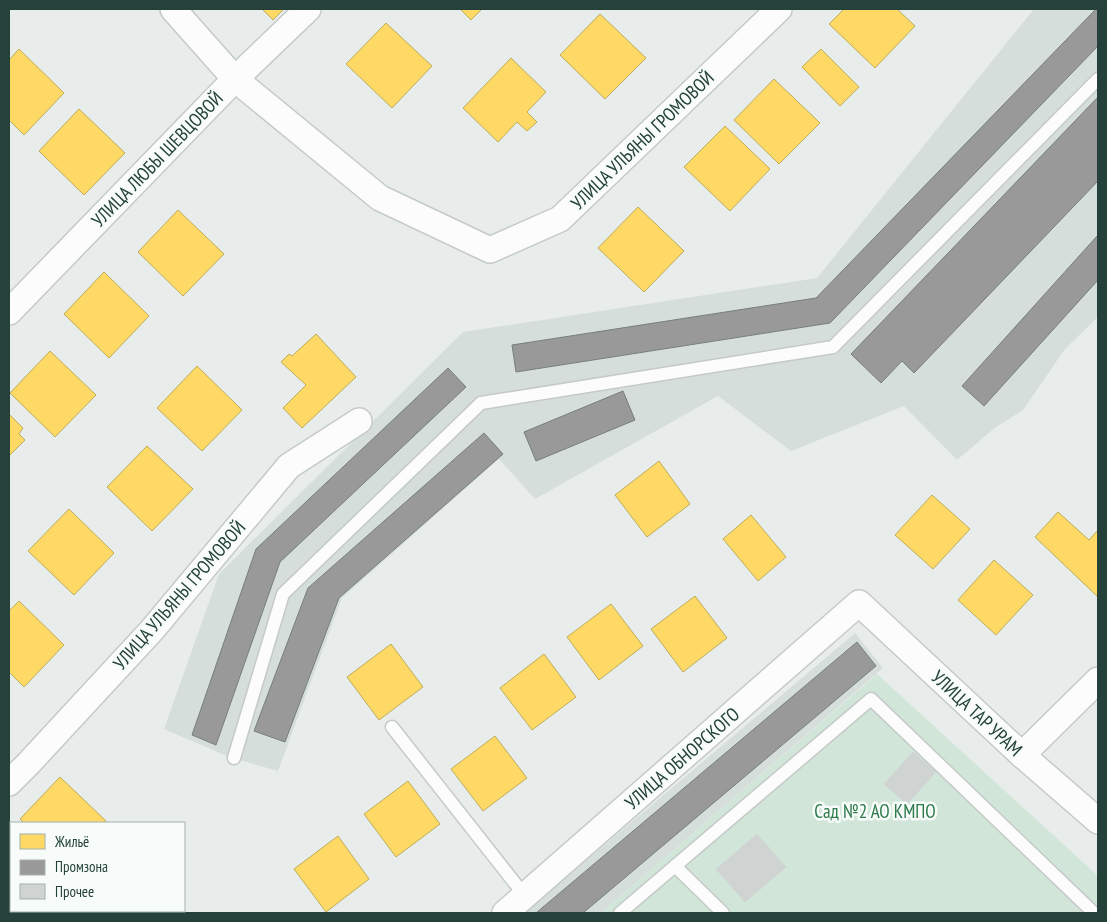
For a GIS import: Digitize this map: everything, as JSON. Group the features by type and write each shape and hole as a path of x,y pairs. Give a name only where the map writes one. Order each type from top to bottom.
{"street":[{"path":"173,9 235,78"},
{"name":"УЛИЦА ЛЮБЫ ШЕВЦОВОЙ","path":"9,312 235,78 308,9"},
{"name":"УЛИЦА УЛЬЯНЫ ГРОМОВОЙ","path":"235,78 380,198 490,250 560,219 779,9"},
{"name":"УЛИЦА УЛЬЯНЫ ГРОМОВОЙ","path":"9,783 152,630 289,466 359,421"},
{"name":"УЛИЦА ТАР УРАМ","path":"859,603 1022,755 1098,821"},
{"name":"УЛИЦА ОБНОРСКОГО","path":"505,913 859,603"},
{"path":"1022,755 1098,680"}],"lane":[{"path":"234,758 283,594 481,403 833,347 1098,79"},
{"path":"620,913 871,698 1094,913"},
{"path":"392,727 525,896"},
{"path":"675,866 722,913"}],"shaded area":[{"path":"1034,9 1098,9 1098,317 1065,349 1023,410 996,427 957,460 904,406 791,451 718,396 535,499 499,459 342,598 278,771 229,757 164,729 219,574 463,332 817,278"},
{"path":"855,633 883,668 601,913 524,913"}],"green space":[{"name":"Сад №2 АО КМПО","path":"877,674 1098,876 1098,913 601,913"}],"building: Жильё":[{"path":"262,9 284,9 273,20"},
{"path":"460,9 482,9 471,20"},
{"path":"844,9 897,9 915,26 875,68 829,24"},
{"path":"600,14 646,58 605,99 560,55"},
{"path":"386,23 432,66 392,108 346,64"},
{"path":"19,49 64,93 24,135 9,120 9,60"},
{"path":"821,49 859,87 840,106 802,67"},
{"path":"511,58 546,92 527,112 537,122 527,131 517,122 498,142 463,108"},
{"path":"774,79 820,123 779,164 734,120"},
{"path":"79,109 125,153 84,195 39,151"},
{"path":"725,126 770,169 730,211 684,167"},
{"path":"638,207 684,251 644,292 598,248"},
{"path":"178,210 224,254 183,296 138,252"},
{"path":"104,272 149,316 109,358 64,314"},
{"path":"316,334 356,377 302,428 283,408 306,385 281,362 289,354 292,356"},
{"path":"50,351 96,395 55,437 10,393"},
{"path":"197,366 242,410 202,451 157,408"},
{"path":"9,414 23,428 19,434 25,440 9,456"},
{"path":"147,446 193,489 152,531 107,487"},
{"path":"659,461 690,504 647,537 615,495"},
{"path":"932,495 970,529 933,569 895,535"},
{"path":"69,509 114,553 74,595 28,551"},
{"path":"1058,512 1089,540 1098,530 1098,597 1035,537"},
{"path":"751,515 786,557 758,581 723,539"},
{"path":"994,560 1033,595 996,635 958,600"},
{"path":"695,596 727,638 683,672 651,629"},
{"path":"19,601 64,645 24,687 9,672 9,611"},
{"path":"611,604 643,646 599,680 567,637"},
{"path":"391,644 423,687 379,720 347,677"},
{"path":"544,654 576,697 532,730 500,688"},
{"path":"495,736 527,778 483,811 451,769"},
{"path":"60,777 106,821 23,822 20,819"},
{"path":"408,781 440,824 396,857 364,814"},
{"path":"338,836 369,879 326,912 294,869"},
{"path":"9,868 10,902 9,903"}],"building: Промзона":[{"path":"1098,9 1098,46 830,323 516,372 512,345 816,298"},
{"path":"1098,97 1098,181 914,373 902,361 881,383 851,354"},
{"path":"1098,235 1098,280 984,406 962,386"},
{"path":"448,368 466,387 280,562 216,745 192,735 256,549"},
{"path":"623,391 635,420 536,461 524,432"},
{"path":"484,433 503,454 339,598 285,742 254,731 308,588"},
{"path":"857,642 876,666 583,913 536,913"}],"building: Прочее":[{"path":"913,752 936,772 907,804 884,784"},
{"path":"757,834 786,867 745,902 716,869"}]}
